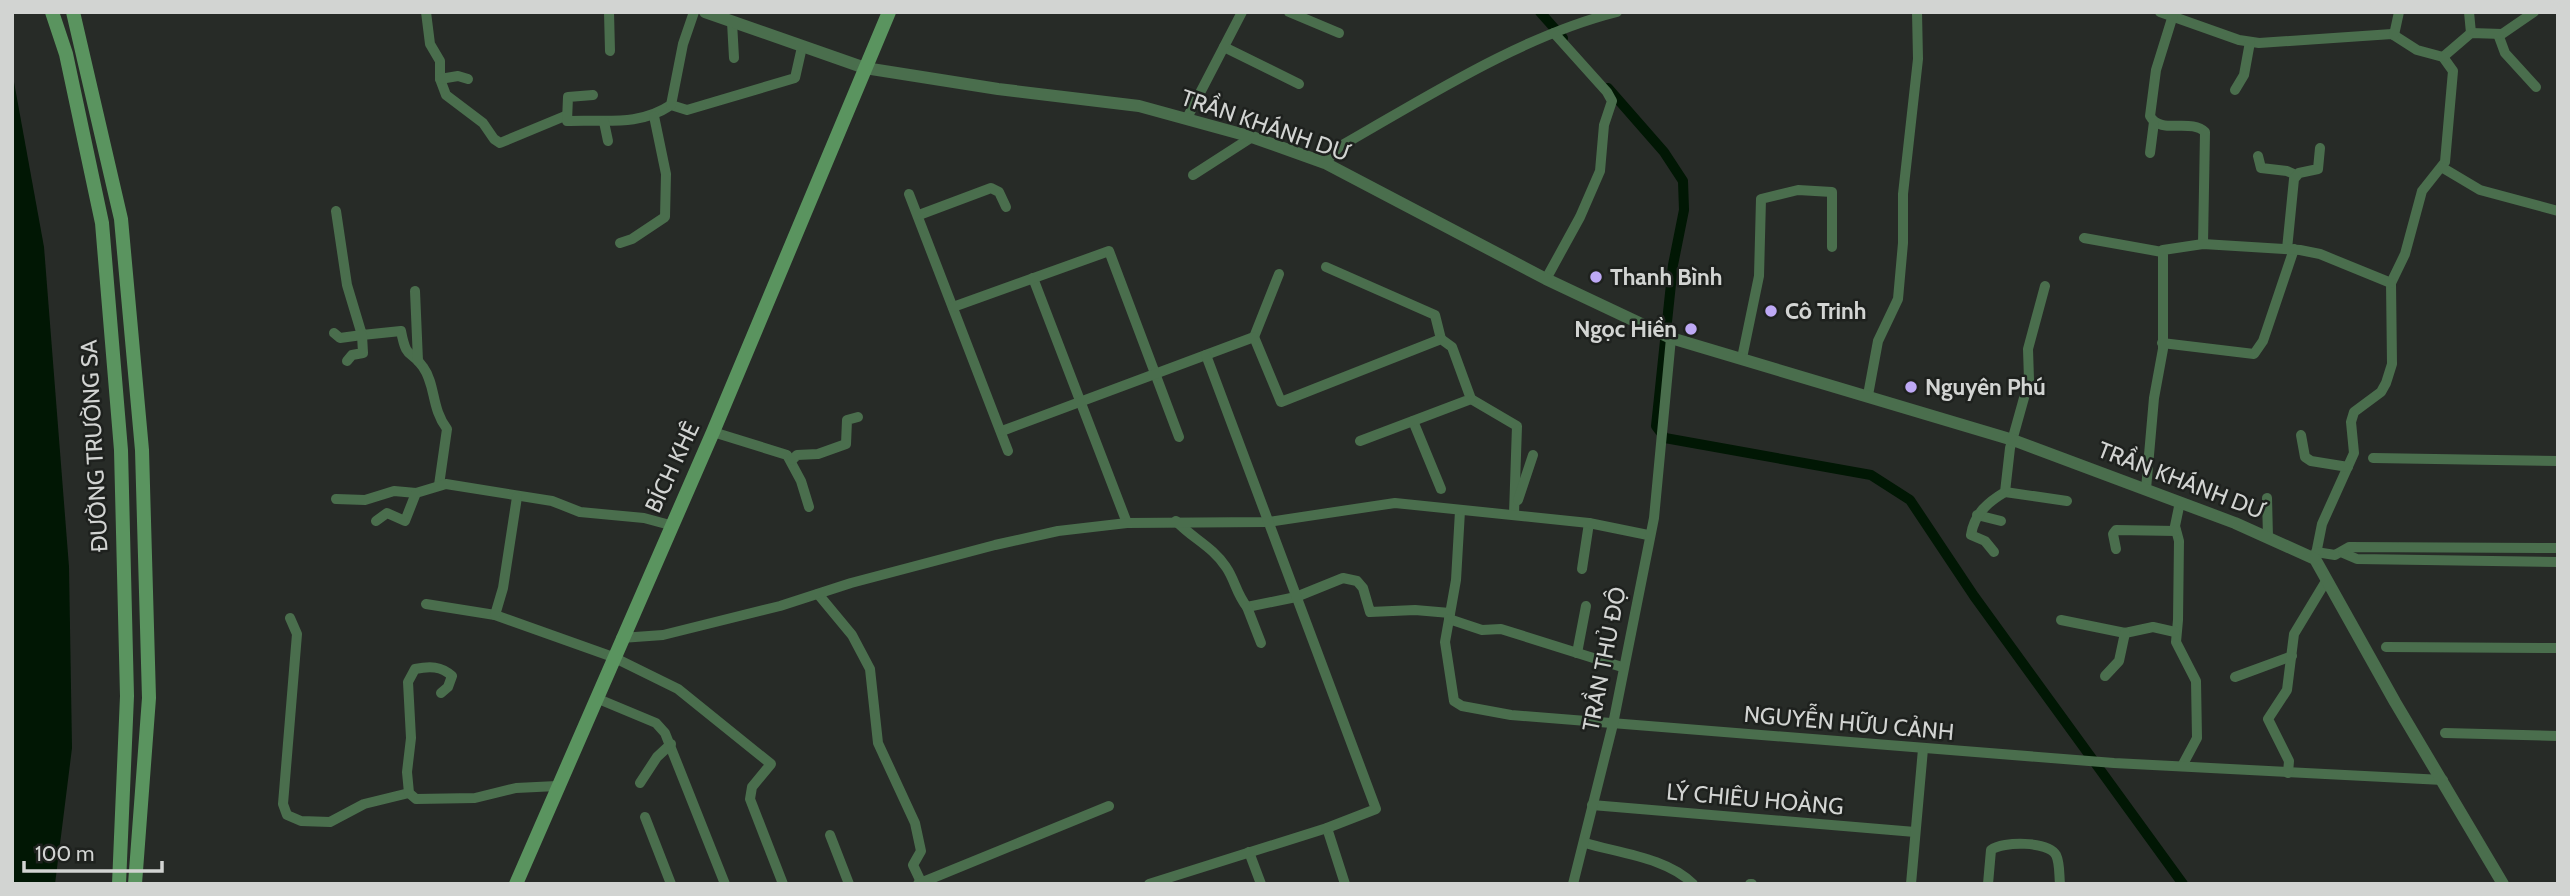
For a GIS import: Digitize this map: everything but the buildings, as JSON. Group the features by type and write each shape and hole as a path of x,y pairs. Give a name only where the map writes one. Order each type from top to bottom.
{"main road":[{"name":"ĐƯỜNG TRƯỜNG SA","path":"52,12 66,54 102,223 121,450 127,696 119,884"},
{"name":"ĐƯỜNG TRƯỜNG SA","path":"73,12 121,219 142,450 149,698 135,884"},
{"name":"BÍCH KHÊ","path":"516,884 612,657 713,432 889,12"},
{"path":"102,223 121,219"}],"street":[{"path":"426,12 430,44 440,61 440,79 446,95 483,123 494,139 500,143 565,116"},
{"path":"609,12 610,51"},
{"path":"593,95 568,97 565,116 567,121 599,124 654,116 671,105 683,44 694,12"},
{"name":"TRẦN KHÁNH DƯ","path":"705,12 865,68 998,89 1139,106 1252,137 1325,163 1546,279 1667,336 2013,440 2315,556"},
{"path":"1188,118 1242,12"},
{"path":"1289,12 1339,33"},
{"path":"1325,163 1339,147 1400,112 1557,31 1617,12"},
{"path":"1868,395 1878,341 1898,299 1903,243 1903,194 1918,59 1917,12"},
{"path":"2160,12 2250,42 2284,44 2395,35 2417,50 2443,57 2453,71"},
{"path":"2395,35 2399,12"},
{"path":"2469,12 2471,33"},
{"path":"2443,57 2471,33 2498,34 2511,30 2535,12"},
{"path":"2150,153 2156,70 2173,15"},
{"path":"732,22 734,58"},
{"path":"1546,279 1580,217 1600,171 1604,125 1612,101 1557,31"},
{"path":"2498,34 2505,53 2536,87"},
{"path":"2235,89 2244,75 2250,42"},
{"path":"671,105 687,110 795,78 802,47"},
{"path":"1224,47 1299,84"},
{"path":"2456,47 2447,150 2443,167 2422,191 2405,254 2391,283 2392,364 2381,391 2354,412 2351,422 2354,453 2322,524 2315,556 2326,581 2503,884"},
{"path":"440,79 458,76 468,79"},
{"path":"620,243 665,217 666,174 654,116"},
{"path":"604,122 608,141"},
{"path":"2154,122 2200,127 2204,132 2203,244"},
{"path":"1193,175 1252,137"},
{"path":"2258,156 2261,168 2287,171 2296,175 2318,169 2320,148"},
{"path":"2443,167 2480,190 2558,211"},
{"path":"2162,343 2254,354 2263,341 2290,249 2296,175"},
{"path":"919,215 991,188 999,192 1006,207"},
{"path":"1742,358 1759,276 1761,199 1798,190 1832,192 1832,247"},
{"path":"909,194 1002,430 1008,452"},
{"path":"336,211 347,285 362,335 363,354 352,355 347,361"},
{"path":"2084,238 2162,252 2169,247 2203,244 2290,249 2320,254 2391,283"},
{"path":"953,307 1109,251 1179,437"},
{"path":"2146,489 2162,343 2162,252"},
{"path":"1326,267 1435,315 1441,339 1452,347 1471,399 1517,426 1514,514"},
{"path":"1279,274 1254,337 1281,402 1441,339"},
{"path":"1033,278 1127,523"},
{"path":"2005,492 2013,440 2029,380 2028,349 2045,286"},
{"path":"415,292 418,361"},
{"path":"334,333 340,338 401,331 405,350 425,369 436,415 447,429 439,485"},
{"name":"TRẦN THỦ ĐỘ","path":"1573,884 1613,724 1648,535 1654,518 1667,336"},
{"path":"1002,430 1254,337"},
{"path":"1149,884 1327,828 1376,809 1206,355"},
{"path":"1360,441 1471,399"},
{"path":"792,460 797,455 818,454 846,444 847,421 858,416"},
{"path":"1413,421 1441,489"},
{"path":"713,432 787,455 792,460 809,507"},
{"path":"2301,435 2305,457 2311,461 2347,467"},
{"path":"1514,514 1533,455"},
{"path":"2373,458 2558,461"},
{"path":"336,499 365,500 394,491 416,493 439,485 552,501 580,512 643,518 670,525"},
{"path":"1994,552 1985,541 1971,535 1978,515 1989,502 2005,492 2067,501"},
{"path":"376,521 387,513 405,521 416,493"},
{"path":"495,615 503,588 517,497"},
{"path":"2267,498 2268,537"},
{"path":"2180,502 2176,531 2179,541 2178,620 2175,632 2176,642 2196,681 2197,738 2182,766 2443,780"},
{"path":"621,638 663,635 995,545 1058,531 1127,523 1268,522 1395,503 1589,523 1648,535"},
{"path":"1450,616 1456,580 1460,511"},
{"path":"1978,515 2001,521"},
{"path":"1175,522 1209,547 1228,569 1235,592 1247,607 1261,643"},
{"path":"1582,569 1589,523"},
{"path":"2116,549 2113,534 2116,530 2176,531"},
{"path":"2343,553 2349,547 2558,548"},
{"path":"2315,556 2343,553 2357,559 2558,562"},
{"path":"1247,607 1296,597 1349,579 1363,588 1370,612 1415,610 1450,616 1482,631 1501,629 1622,667"},
{"path":"2288,773 2290,761 2268,719 2287,690 2294,634 2326,581"},
{"path":"818,594 852,635 870,669 878,743 915,823 922,851 913,865 920,883 1109,806"},
{"path":"426,604 495,615 612,657 678,689 771,764 752,787 750,799 783,884"},
{"path":"1577,653 1586,606"},
{"name":"NGUYỄN HỮU CẢNH","path":"1450,616 1445,642 1454,701 1462,706 1511,715 1613,724 1923,749 2182,766"},
{"path":"290,618 297,634 283,804 287,815 300,821 330,822 364,804 409,793"},
{"path":"2061,620 2125,633 2153,627 2175,632"},
{"path":"2105,676 2119,661 2125,633"},
{"path":"2386,646 2558,648"},
{"path":"2235,677 2292,656"},
{"path":"441,693 448,687 452,676 444,669 428,666 415,669 408,682 411,730 407,772 409,793 416,799 456,799 516,788 556,786"},
{"path":"596,698 656,723 671,744 725,884"},
{"path":"2445,733 2558,736"},
{"path":"640,783 657,757 671,744"},
{"path":"1911,884 1923,749"},
{"name":"LÝ CHIÊU HOÀNG","path":"1592,805 1915,832"},
{"path":"645,817 671,884"},
{"path":"1327,828 1345,884"},
{"path":"830,835 849,884"},
{"path":"1585,844 1656,863 1687,877 1693,884"},
{"path":"1988,884 1992,849 2015,845 2045,846 2051,850 2057,860 2060,884"},
{"path":"1249,852 1261,884"}],"shaded area":[{"path":"12,71 44,247 69,567 72,748 55,884 12,884"}],"waterway":[{"path":"1540,12 1563,38"},
{"path":"1608,88 1664,152 1683,181 1684,210 1673,265 1656,426 1665,438 1871,475 1910,500 1974,596 2183,884"}],"place":[{"name":"Thanh Bình","path":"1596,277"},
{"name":"Cô Trinh","path":"1771,311"},
{"name":"Ngọc Hiền","path":"1691,329"},
{"name":"Nguyên Phú","path":"1911,387"}]}
